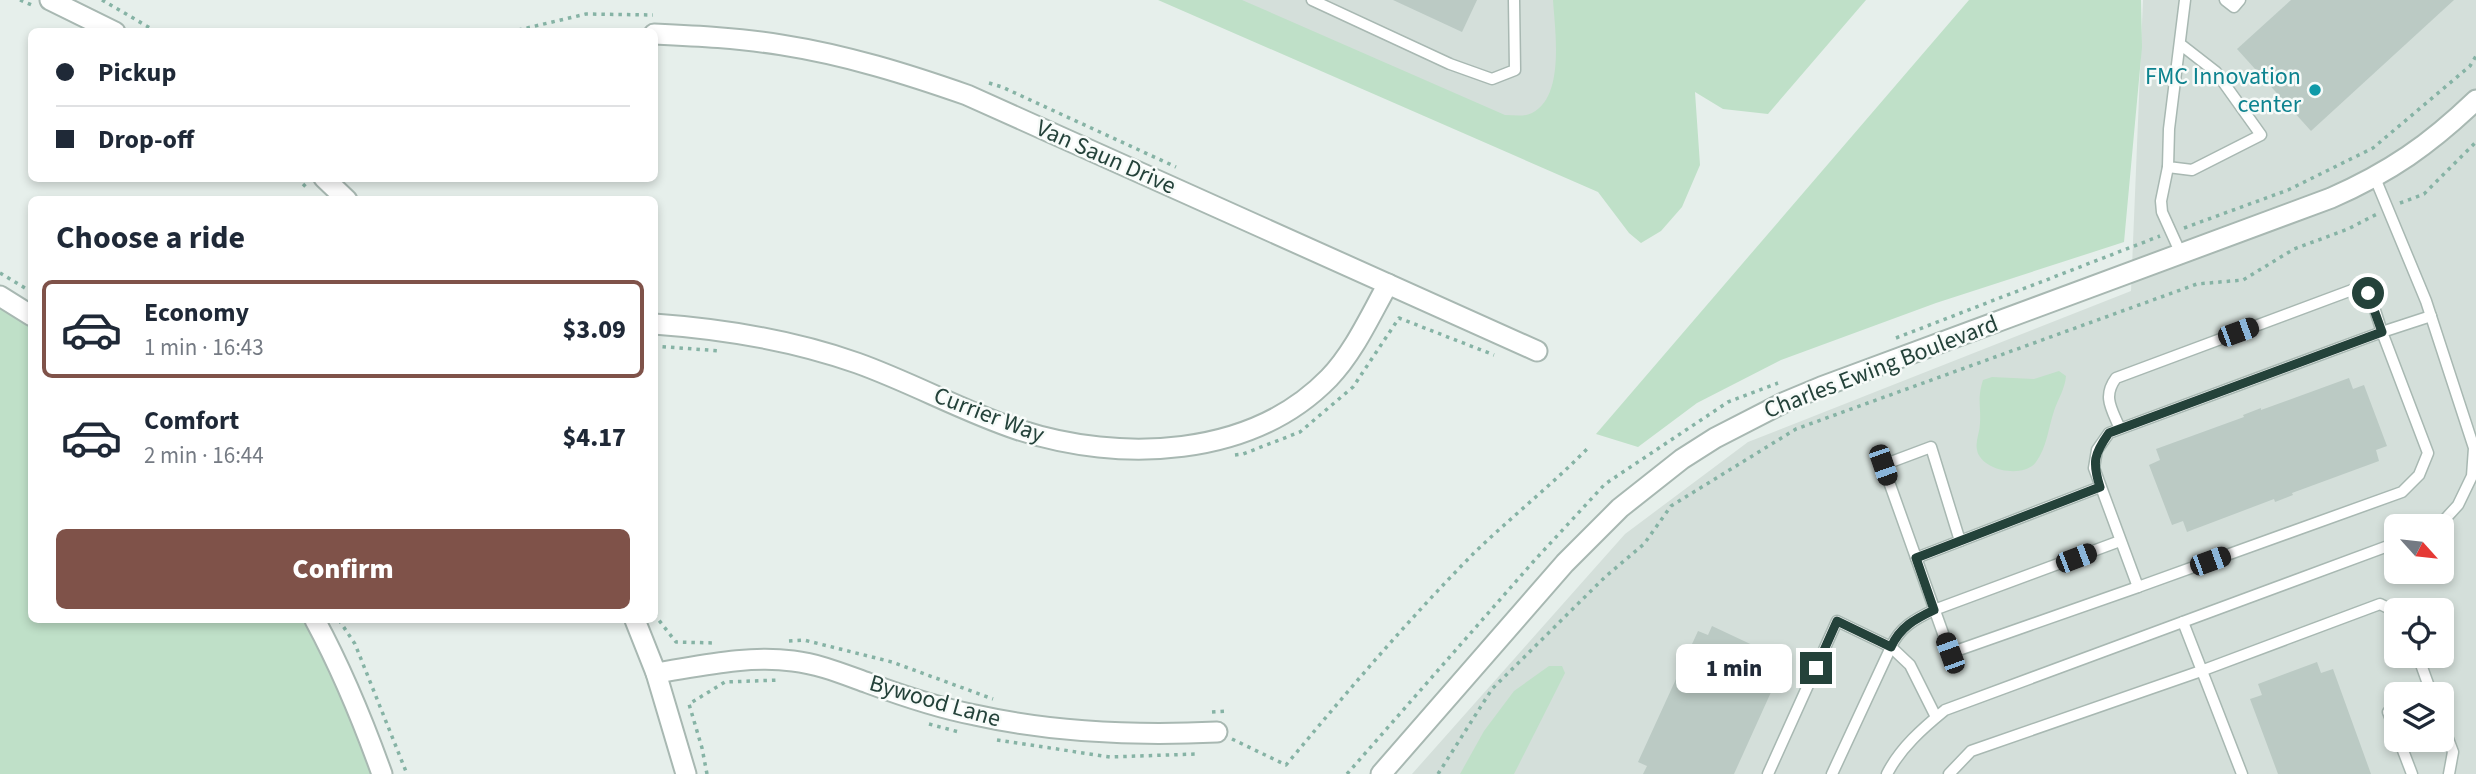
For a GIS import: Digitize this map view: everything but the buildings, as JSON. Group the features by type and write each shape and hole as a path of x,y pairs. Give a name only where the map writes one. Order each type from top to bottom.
{"street":[{"path":"50,0 107,28"},
{"name":"Van Saun Drive","path":"658,34 719,37 782,45 907,74 968,95 1537,351"},
{"name":"Charles Ewing Boulevard","path":"1381,774 1591,535 1620,508 1682,459 1715,438 1785,402 2331,198 2375,178 2433,139 2476,100"},
{"path":"328,182 343,196"},
{"name":"Currier Way","path":"658,324 702,327 805,347 906,382 1021,431 1103,447 1145,448 1187,445 1227,438 1257,429 1282,416 1308,398 1331,376 1348,354 1388,284"},
{"path":"0,296 28,314"},
{"path":"318,623 338,662 382,774"},
{"path":"636,623 656,673 686,774"},
{"name":"Bywood Lane","path":"656,673 745,660 794,661 827,668 920,701 1027,725 1081,732 1217,732"}],"lane":[{"path":"1311,0 1450,64 1492,79 1515,70 1514,0"},
{"path":"2181,254 2162,212 2161,201 2168,167 2169,129 2185,0"},
{"path":"2225,0 2234,7 2240,0"},
{"path":"2168,167 2192,170 2261,135 2216,72 2180,44"},
{"path":"2375,178 2431,316 2474,448 2472,475 2458,505 2450,514"},
{"path":"1960,541 1931,447 1883,465 1950,653 2402,492 2419,475 2428,453 2368,293 2352,290 2116,378 2109,388 2109,403 2120,429"},
{"path":"2138,587 2094,468 2097,450 2109,433 2431,316"},
{"path":"1916,558 2100,487"},
{"path":"1832,774 1896,636 1908,623 1934,610 2120,541"},
{"path":"1887,774 1892,763 1913,739 1945,710 2384,548"},
{"path":"1949,774 1971,751 2201,671 2380,604 2384,606"},
{"path":"1768,774 1837,621 1891,647 1910,665 1936,717"},
{"path":"2183,622 2242,774"},
{"path":"2404,752 2412,774"},
{"path":"2449,774 2453,752"}],"path":[{"path":"102,0 150,28"},
{"path":"1438,774 1492,689 1605,577 1644,544 1671,506 1796,429 2197,284 2243,280 2294,248 2348,229 2424,194 2476,142"},
{"path":"0,272 28,290"},
{"path":"1230,456 1243,454 1300,432 1353,387 1399,318 1493,355"},
{"path":"658,346 723,351"},
{"path":"1217,732 1286,765 1372,662 1474,553 1559,478 1590,446"},
{"path":"658,619 676,642 727,643"},
{"path":"341,623 355,644 407,774"},
{"path":"778,641 804,640 892,662 996,700"},
{"path":"707,774 689,704 725,682 789,680"},
{"path":"1202,713 1229,711"},
{"path":"926,723 962,733"},
{"path":"986,738 1110,757 1196,754"}],"shaded area":[{"path":"1232,0 1562,0 1551,137"},
{"path":"2143,0 2476,0 2476,774 1412,774 1625,534 1748,442 2131,291"}],"green space":[{"path":"1158,0 1242,0 1505,115 1519,116 1532,113 1542,105 1554,78 1556,45 1553,0 1866,0 1768,114 1723,109 1695,92 1700,165 1682,207 1661,231 1641,243 1629,233 1598,192"},
{"path":"1969,0 2141,0 2142,47 2124,242 1936,303 1781,360 1697,403 1638,447 1596,434"},
{"path":"0,302 28,324 28,623 313,623 377,774 0,774"},
{"path":"2059,371 2066,376 2064,385 2045,444 2036,462 2030,467 2013,471 1994,468 1986,463 1977,450 1983,380 1992,377 2034,379"},
{"path":"1549,666 1562,666 1565,673 1514,774 1460,774 1484,731 1514,691"}],"place":[{"name":"FMC Innovation center","path":"2315,90"}],"route":[{"path":"1816,668 1837,621 1891,647 1896,636 1908,623 1934,610 1916,558 2100,487 2094,468 2097,450 2109,433 2382,332 2368,293"}]}
